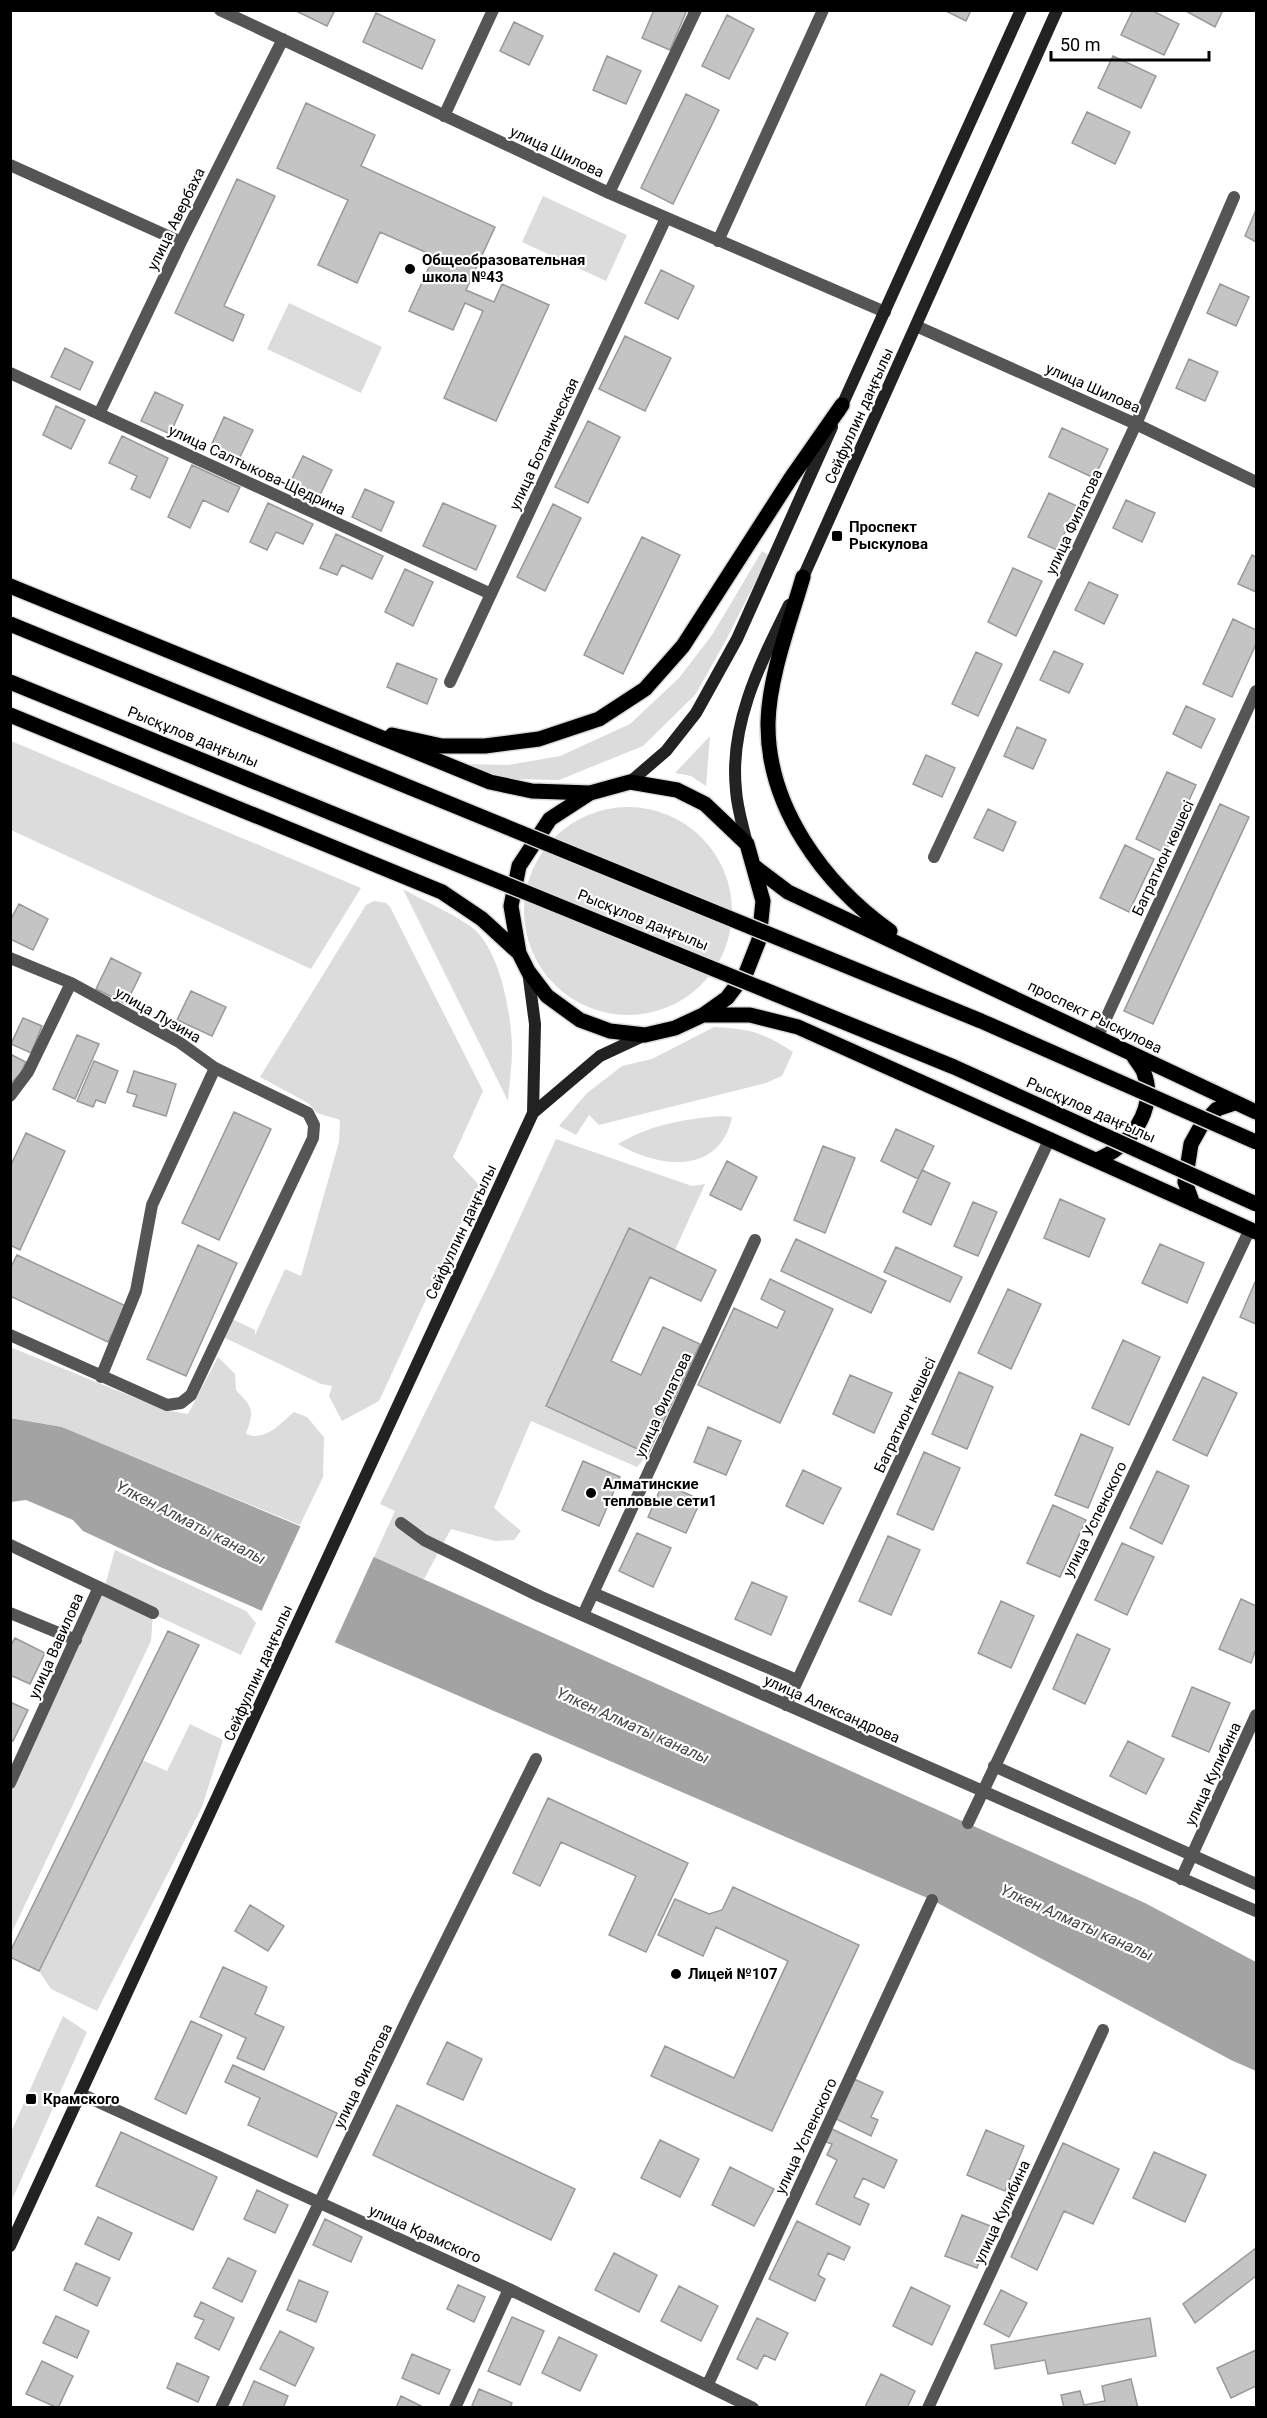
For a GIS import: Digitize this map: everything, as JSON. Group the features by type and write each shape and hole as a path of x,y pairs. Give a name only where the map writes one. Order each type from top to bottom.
{"main road":[{"name":"Сейфуллин даңғылы","path":"630,782 666,751 696,713 737,639 1021,10"},
{"name":"Сейфуллин даңғылы","path":"747,844 736,791 735,758 742,715 761,662 803,577 1057,10"},
{"path":"360,729 442,746 485,746 539,739 599,719 645,689 683,646 791,478 842,405"},
{"path":"803,577 775,677 768,722 772,759 781,793 817,862 840,889 874,920 919,952"},
{"path":"10,586 489,782 532,791 590,793 630,782 677,790 705,804 747,844 763,901 759,940 746,973 726,998 703,1015 675,1029 645,1035 610,1031 580,1020 547,996 528,971 519,953 511,906 519,866 550,819 590,793"},
{"path":"10,624 981,1021 1257,1142"},
{"name":"Рысқұлов даңғылы","path":"10,682 954,1067 1257,1204"},
{"path":"10,715 442,892 482,918 519,953"},
{"path":"755,867 788,892 919,952"},
{"name":"проспект Рыскулова","path":"919,952 1134,1056 1257,1112"},
{"name":"Сейфуллин даңғылы","path":"10,2246 533,1113 535,1024 528,971"},
{"path":"703,1015 750,1015 798,1027 1050,1138 1253,1231"},
{"name":"Сейфуллин даңғылы","path":"533,1113 600,1056 645,1035"},
{"path":"1096,1160 1109,1155 1129,1138 1146,1105 1148,1089 1144,1073 1134,1056"},
{"path":"1193,1204 1185,1182 1191,1144 1201,1126 1217,1109 1235,1103"}],"street":[{"name":"улица Шилова","path":"220,10 609,193 885,312"},
{"path":"444,116 493,10"},
{"path":"609,193 696,10"},
{"path":"718,240 823,10"},
{"name":"улица Авербаха","path":"99,414 181,242 283,39"},
{"path":"10,165 181,242"},
{"name":"улица Филатова","path":"934,858 1136,424 1234,197"},
{"name":"улица Ботаническая","path":"450,682 666,218"},
{"name":"улица Шилова","path":"916,326 1136,424 1257,482"},
{"name":"улица Салтыкова-Щедрина","path":"10,373 491,594"},
{"name":"Багратион көшесі","path":"1097,1038 1257,691"},
{"name":"улица Лузина","path":"10,958 71,983 179,1041 215,1068 308,1113 314,1125 310,1146 191,1395 181,1402 167,1405 101,1377"},
{"path":"10,1095 28,1072 71,983"},
{"path":"10,1335 101,1377 136,1291 152,1205 215,1068"},
{"name":"Багратион көшесі","path":"786,1705 1050,1138"},
{"name":"улица Успенского","path":"968,1823 1253,1231"},
{"name":"улица Филатова","path":"583,1615 755,1240"},
{"name":"улица Александрова","path":"400,1523 424,1540 539,1596 1257,1911"},
{"path":"10,1545 153,1613"},
{"name":"улица Вавилова","path":"10,1783 99,1587"},
{"path":"593,1593 797,1680"},
{"path":"10,1613 76,1640"},
{"name":"улица Кулибина","path":"1181,1879 1257,1715"},
{"name":"улица Филатова","path":"221,2408 318,2202 536,1759"},
{"path":"994,1766 1257,1884"},
{"name":"улица Успенского","path":"708,2384 932,1900"},
{"name":"улица Кулибина","path":"928,2408 1103,2030"},
{"name":"улица Крамского","path":"81,2094 509,2289 708,2384 753,2408"},
{"path":"455,2408 509,2289"}],"shaded area":[{"path":"543,196 627,235 606,281 522,242"},
{"path":"289,303 382,347 361,393 267,349"},
{"path":"762,551 769,555 695,695 643,746 559,780 511,779 480,772 463,764 508,765 560,756 630,724 679,678 712,635"},
{"path":"710,736 706,786 691,776 675,773"},
{"path":"11,741 361,888 311,969 11,830"},
{"path":"618,807 638,807 658,811 677,819 702,837 715,853 724,871 732,901 728,941 724,951 715,969 702,985 686,998 658,1011 638,1015 618,1015 598,1011 579,1003 562,992 547,977 528,941 524,921 524,901 528,881 536,862 547,845 562,830 598,811"},
{"path":"403,889 467,924 475,930 492,954 503,987 510,1021 512,1056 508,1101"},
{"path":"374,901 386,903 390,907 483,1091 453,1157 479,1185 379,1401 342,1421 329,1396 332,1386 321,1384 219,1335 228,1317 255,1330 255,1335 285,1269 301,1276 339,1142 340,1120 317,1113 308,1103 260,1077 366,905"},
{"path":"714,1027 756,1033 793,1052 782,1076 766,1083 599,1125 589,1115 576,1135 559,1126 586,1094 622,1066 652,1059"},
{"path":"721,1116 732,1117 725,1136 715,1149 701,1158 685,1162 668,1162 634,1152 618,1144 642,1132 667,1124"},
{"path":"556,1139 692,1186 705,1184 675,1250 629,1229 546,1405 648,1454 637,1467 531,1421 494,1508 521,1531 514,1540 495,1541 451,1529 424,1579 374,1557 395,1511 380,1504 494,1273"},
{"path":"10,1347 165,1410 188,1414 218,1357 235,1374 236,1390 251,1410 246,1434 253,1436 266,1433 294,1412 307,1417 324,1437 323,1477 300,1525 62,1427 11,1418"},
{"path":"115,1550 246,1611 256,1623 241,1655 153,1614 151,1641 11,1934 11,1783 104,1589"},
{"path":"190,1724 223,1740 202,1807 97,2011 51,1989 39,1971 142,1760 167,1771"},
{"path":"63,2016 87,2032 11,2202 11,2132"}],"water":[{"name":"Үлкен Алматы каналы","path":"10,1418 62,1427 374,1557 1145,1903 1256,1962 1256,2071 1231,2060 932,1900 158,1566 83,1531 73,1520 26,1500 11,1502"}],"pier":[{"path":"302,1523 375,1554 334,1644 261,1612"}],"building":[{"path":"294,10 335,10 327,26"},
{"path":"654,10 687,10 670,50 642,38"},
{"path":"944,10 971,10 966,21"},
{"path":"1133,10 1151,10 1179,24 1164,55 1121,35"},
{"path":"1184,10 1223,10 1215,27"},
{"path":"376,13 435,40 422,69 363,42"},
{"path":"727,15 754,29 729,79 702,66"},
{"path":"514,22 543,36 529,65 500,51"},
{"path":"607,56 641,71 626,104 593,90"},
{"path":"1113,56 1156,76 1141,108 1098,88"},
{"path":"686,94 719,110 673,204 641,188"},
{"path":"306,103 375,135 361,166 495,227 466,290 494,302 502,284 549,305 496,421 444,398 483,311 465,303 453,330 409,311 434,256 380,232 357,283 318,265 348,200 277,168"},
{"path":"1087,112 1130,132 1115,164 1072,143"},
{"path":"237,179 275,196 224,306 244,315 233,341 175,313"},
{"path":"1256,210 1256,242 1245,236"},
{"path":"661,270 694,286 678,319 645,303"},
{"path":"1220,284 1249,297 1236,326 1207,313"},
{"path":"625,336 671,358 645,411 599,389"},
{"path":"65,348 93,362 80,390 51,377"},
{"path":"1189,359 1218,372 1205,401 1176,388"},
{"path":"155,392 183,405 170,434 141,421"},
{"path":"56,406 85,420 71,449 43,435"},
{"path":"224,417 253,430 239,459 211,446"},
{"path":"588,421 620,437 588,503 555,487"},
{"path":"1062,428 1108,449 1094,478 1049,457"},
{"path":"122,436 168,458 150,498 131,489 137,476 109,463"},
{"path":"303,456 332,470 318,499 289,485"},
{"path":"192,465 240,487 228,512 203,500 190,528 168,517"},
{"path":"365,489 394,502 381,531 352,517"},
{"path":"1049,493 1077,506 1057,550 1028,537"},
{"path":"1126,500 1155,513 1142,542 1113,528"},
{"path":"268,503 313,524 303,544 276,532 267,550 250,542"},
{"path":"443,503 496,526 476,570 423,546"},
{"path":"553,504 581,518 545,591 517,577"},
{"path":"336,534 383,556 372,579 342,565 337,575 320,568"},
{"path":"642,537 680,555 623,674 584,655"},
{"path":"1252,555 1256,557 1256,592 1238,584"},
{"path":"1013,568 1042,581 1016,636 988,622"},
{"path":"405,569 433,582 413,626 385,612"},
{"path":"1089,582 1118,595 1104,624 1075,610"},
{"path":"1233,619 1256,630 1256,644 1232,697 1203,684"},
{"path":"1054,651 1083,664 1069,693 1040,680"},
{"path":"976,652 1002,664 978,716 952,704"},
{"path":"397,663 437,679 427,704 387,687"},
{"path":"1186,706 1215,719 1201,748 1173,734"},
{"path":"1017,727 1046,740 1033,769 1004,756"},
{"path":"926,755 955,768 942,797 913,784"},
{"path":"1167,772 1196,785 1165,853 1136,839"},
{"path":"1220,804 1249,817 1153,1024 1124,1011"},
{"path":"988,809 1016,822 1003,851 974,838"},
{"path":"1125,845 1154,859 1129,912 1100,898"},
{"path":"19,904 48,919 33,950 10,939 10,921"},
{"path":"111,958 141,973 126,1004 96,989"},
{"path":"191,991 226,1007 212,1036 177,1020"},
{"path":"23,1018 42,1026 31,1053 11,1044"},
{"path":"77,1035 99,1044 75,1099 53,1089"},
{"path":"10,1054 26,1062 20,1074 10,1084"},
{"path":"94,1061 118,1071 105,1103 96,1100 93,1107 77,1101"},
{"path":"134,1071 176,1084 166,1116 133,1106 137,1095 127,1092"},
{"path":"234,1112 271,1129 219,1240 182,1223"},
{"path":"896,1129 934,1146 918,1179 881,1161"},
{"path":"26,1133 65,1151 20,1250 10,1245 10,1167"},
{"path":"823,1146 855,1158 825,1233 794,1220"},
{"path":"727,1161 757,1177 741,1210 710,1195"},
{"path":"922,1170 950,1183 931,1225 903,1212"},
{"path":"1060,1199 1105,1219 1089,1257 1044,1238"},
{"path":"973,1202 997,1212 978,1256 954,1246"},
{"path":"629,1228 716,1270 701,1301 650,1277 611,1361 641,1375 663,1327 700,1344 648,1454 546,1406"},
{"path":"796,1239 886,1281 871,1313 781,1271"},
{"path":"1160,1244 1204,1263 1187,1303 1142,1283"},
{"path":"198,1245 237,1263 186,1376 147,1359"},
{"path":"896,1247 962,1277 950,1302 884,1272"},
{"path":"17,1255 126,1306 108,1342 10,1296 10,1269"},
{"path":"770,1279 833,1309 780,1423 698,1385 734,1308 777,1328 785,1311 761,1299"},
{"path":"1256,1283 1256,1324 1240,1317"},
{"path":"1008,1289 1041,1304 1011,1369 978,1353"},
{"path":"1123,1340 1160,1357 1129,1425 1092,1408"},
{"path":"959,1372 993,1387 967,1449 932,1434"},
{"path":"850,1375 892,1393 874,1433 833,1414"},
{"path":"1203,1377 1237,1393 1207,1456 1173,1440"},
{"path":"708,1427 741,1441 726,1475 694,1462"},
{"path":"1081,1434 1113,1448 1088,1508 1055,1495"},
{"path":"924,1452 960,1468 933,1530 897,1514"},
{"name":"Алматинские тепловые сети1","path":"583,1461 620,1477 599,1526 562,1510"},
{"path":"803,1470 841,1488 823,1524 786,1506"},
{"path":"1157,1471 1189,1486 1162,1544 1130,1528"},
{"path":"663,1483 701,1500 686,1533 648,1517"},
{"path":"1053,1505 1086,1520 1060,1577 1027,1563"},
{"path":"637,1533 671,1548 653,1587 619,1571"},
{"path":"888,1536 920,1550 891,1615 859,1601"},
{"path":"1122,1543 1154,1557 1127,1615 1095,1600"},
{"path":"752,1582 787,1597 771,1635 735,1619"},
{"path":"1241,1599 1256,1606 1256,1649 1251,1663 1219,1649"},
{"path":"1001,1601 1034,1616 1011,1668 978,1653"},
{"path":"168,1631 199,1645 39,1971 10,1957 10,1952"},
{"path":"1077,1634 1110,1649 1085,1704 1053,1689"},
{"path":"15,1638 45,1653 30,1684 10,1675 10,1647"},
{"path":"1192,1687 1230,1703 1209,1752 1172,1736"},
{"path":"10,1702 28,1710 13,1741 10,1740"},
{"path":"1128,1741 1164,1759 1146,1794 1110,1776"},
{"path":"548,1798 688,1863 646,1952 609,1935 636,1876 561,1842 540,1886 513,1873"},
{"path":"733,1887 859,1945 772,2131 651,2076 665,2046 734,2078 788,1961 716,1927 703,1956 658,1935 675,1899 709,1914 722,1910"},
{"path":"250,1905 284,1926 268,1951 235,1931"},
{"path":"223,1967 267,1987 255,2014 284,2027 264,2070 237,2058 246,2038 200,2017"},
{"path":"191,2021 222,2035 186,2114 155,2099"},
{"path":"447,2042 482,2059 463,2100 427,2084"},
{"path":"233,2065 337,2113 317,2157 248,2125 260,2098 225,2082"},
{"path":"854,2079 883,2092 871,2117 878,2120 871,2136 836,2119"},
{"path":"397,2105 575,2189 551,2240 373,2155"},
{"path":"832,2129 897,2160 884,2188 863,2178 854,2197 869,2204 860,2225 816,2204 837,2160 827,2155 832,2144 826,2142"},
{"path":"986,2130 1024,2146 1005,2191 967,2175"},
{"path":"121,2132 217,2177 193,2230 96,2186"},
{"path":"660,2140 699,2159 680,2197 641,2178"},
{"path":"1063,2143 1119,2169 1093,2224 1064,2211 1037,2270 1011,2257"},
{"path":"1154,2152 1206,2175 1185,2222 1133,2198"},
{"path":"730,2167 774,2189 754,2226 712,2205"},
{"path":"257,2190 288,2205 275,2233 244,2219"},
{"path":"962,2215 993,2227 977,2268 945,2256"},
{"path":"98,2217 132,2233 119,2260 85,2244"},
{"path":"325,2219 362,2237 351,2262 313,2245"},
{"path":"797,2221 850,2247 844,2260 828,2253 818,2275 825,2279 815,2301 769,2279"},
{"path":"1256,2248 1256,2276 1195,2323 1183,2304"},
{"path":"614,2253 657,2275 639,2312 595,2290"},
{"path":"228,2258 256,2271 242,2302 213,2288"},
{"path":"76,2263 110,2278 97,2306 64,2290"},
{"path":"299,2280 328,2292 316,2322 287,2310"},
{"path":"458,2285 485,2297 474,2322 447,2309"},
{"path":"679,2286 718,2306 701,2341 661,2321"},
{"path":"911,2287 950,2306 932,2345 893,2326"},
{"path":"1001,2290 1027,2303 1009,2337 984,2324"},
{"path":"201,2302 234,2318 219,2350 195,2338 204,2320 194,2316"},
{"path":"56,2316 89,2331 77,2358 43,2343"},
{"path":"512,2317 544,2331 520,2385 488,2371"},
{"path":"757,2318 788,2333 775,2360 764,2355 757,2369 737,2359"},
{"path":"1150,2318 1156,2356 1048,2374 1045,2360 995,2369 991,2345"},
{"path":"280,2331 314,2348 295,2386 260,2369"},
{"path":"559,2337 597,2355 580,2391 542,2373"},
{"path":"1256,2350 1256,2386 1231,2398 1217,2368"},
{"path":"412,2354 450,2370 439,2394 402,2378"},
{"path":"42,2361 73,2376 58,2408 26,2394"},
{"path":"177,2363 209,2377 198,2402 167,2388"},
{"path":"881,2374 915,2391 907,2408 865,2407"},
{"path":"1131,2379 1138,2408 1064,2408 1061,2395 1080,2391 1084,2405 1105,2401 1102,2386"},
{"path":"254,2381 288,2396 283,2408 242,2408"},
{"path":"479,2389 512,2403 510,2408 471,2408"},
{"path":"401,2396 425,2408 396,2408"}],"place":[{"name":"Общеобразовательная школа №43","path":"410,269"},
{"name":"Проспект Рыскулова","path":"837,536"},
{"name":"Алматинские тепловые сети1","path":"591,1493"},
{"name":"Лицей №107","path":"676,1974"},
{"name":"Крамского","path":"31,2099"}]}
